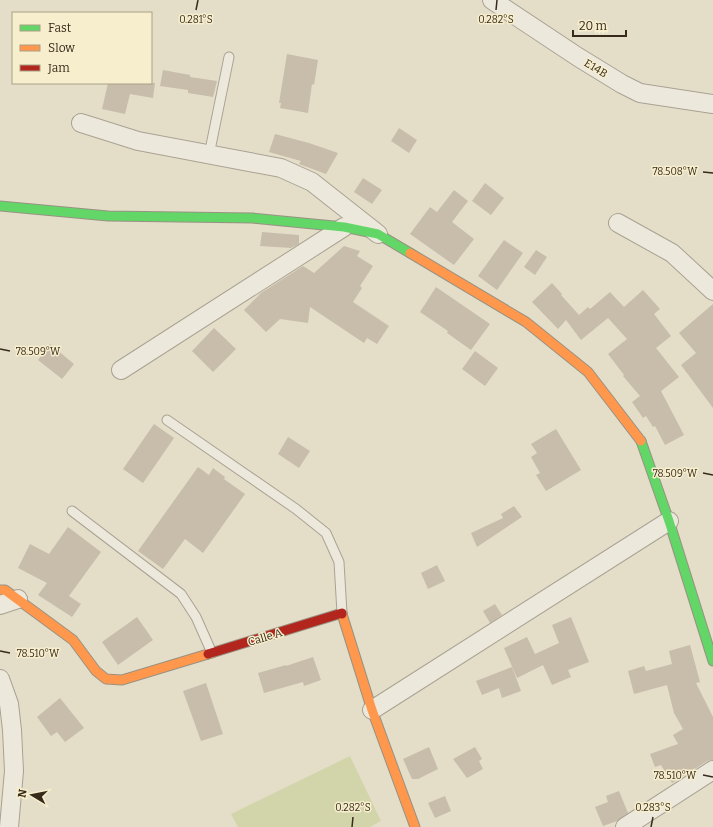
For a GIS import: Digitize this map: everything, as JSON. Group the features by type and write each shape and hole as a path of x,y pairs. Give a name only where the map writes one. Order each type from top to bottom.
{"street":[{"name":"E14B","path":"492,0 578,57 622,84 640,93 713,104"},
{"path":"81,123 138,141 281,168 312,182 378,234 526,322 588,372 640,439 669,521 713,661"},
{"path":"0,206 108,216 252,218 344,227 378,234"},
{"path":"618,223 672,253 713,291"},
{"path":"121,370 344,227"},
{"path":"372,710 669,521"},
{"name":"Calle A","path":"0,590 4,590 18,599 73,640 96,671 106,679 113,680 122,680 342,614"},
{"path":"0,605 18,599"},
{"path":"342,614 372,710 415,827"},
{"path":"0,679 8,704 12,730 14,771 9,827"},
{"path":"625,827 713,770"}],"lane":[{"path":"209,155 229,57"},
{"path":"167,420 296,509 326,533 340,562 342,614"},
{"path":"72,511 181,594 196,617 212,653"}],"green space":[{"path":"350,756 381,821 370,827 238,827 231,814"}],"building":[{"path":"287,54 318,60 314,85 312,84 308,113 280,108 281,103 279,103"},
{"path":"163,70 190,75 190,77 217,81 213,97 188,93 188,90 160,86"},
{"path":"155,83 153,98 130,94 125,114 102,109 108,84"},
{"path":"399,128 417,140 409,153 391,141"},
{"path":"275,134 309,143 338,153 326,174 299,164 301,161 269,152"},
{"path":"363,178 382,190 372,204 354,192"},
{"path":"485,183 504,198 491,215 472,201"},
{"path":"454,190 468,201 452,222 474,239 454,265 410,234 430,207 437,212"},
{"path":"262,232 299,235 299,244 291,248 260,246"},
{"path":"504,240 523,253 497,290 478,276"},
{"path":"344,246 360,251 357,256 373,266 360,286 362,288 353,302 389,326 377,344 367,338 364,343 310,307 308,323 280,319 266,332 244,310 261,293 303,266 314,273"},
{"path":"536,250 547,257 535,275 524,267"},
{"path":"552,283 579,315 588,307 590,309 610,292 624,307 643,290 660,309 654,314 671,336 656,348 679,377 661,391 684,435 665,445 655,426 653,427 646,416 643,418 632,402 640,396 623,376 624,375 608,354 627,339 608,318 581,340 566,320 558,329 532,302"},
{"path":"436,287 490,324 471,350 447,333 448,331 420,312"},
{"path":"713,304 713,408 681,365 696,353 679,333"},
{"path":"214,328 236,349 213,372 192,351"},
{"path":"50,344 74,364 62,379 38,360"},
{"path":"475,351 498,368 485,386 462,369"},
{"path":"154,424 174,438 143,483 123,469"},
{"path":"556,429 581,470 546,491 536,475 540,473 531,457 537,453 531,444"},
{"path":"288,437 310,451 299,468 278,454"},
{"path":"198,467 209,475 213,468 225,477 224,479 245,494 203,553 185,539 163,569 138,551"},
{"path":"514,506 522,517 477,547 471,533 503,518 501,514"},
{"path":"68,527 101,552 69,596 81,604 72,617 38,595 47,583 18,568 30,544 49,554"},
{"path":"437,565 445,581 428,589 421,573"},
{"path":"495,604 502,615 490,623 483,611"},
{"path":"137,617 153,640 118,665 102,642"},
{"path":"571,617 589,662 568,670 571,677 552,685 543,665 517,678 504,648 527,637 535,654 559,643 552,625"},
{"path":"690,645 700,682 696,683 713,717 713,760 707,761 672,783 661,765 655,767 650,754 678,744 673,735 683,729 674,713 667,685 634,694 628,671 644,666 646,671 672,664 669,651"},
{"path":"313,657 321,680 304,686 303,682 264,693 258,673"},
{"path":"512,667 521,691 502,698 499,688 482,695 476,681"},
{"path":"206,683 223,734 201,741 183,691"},
{"path":"60,698 84,728 65,742 57,732 51,736 37,717"},
{"path":"429,747 438,769 418,779 412,779 403,759"},
{"path":"475,747 482,759 479,761 483,769 467,778 453,759"},
{"path":"619,791 628,813 617,821 603,826 595,807 608,802 606,796"},
{"path":"445,796 451,811 435,818 428,803"}],"traffic: fast":[{"path":"0,206 108,216 252,218 344,227 378,234 410,253"},
{"path":"641,441 669,521 713,661"}],"traffic: slow":[{"path":"410,253 526,322 588,372 641,441"},
{"path":"0,590 5,590 73,640 96,671 106,679 122,680 208,654"},
{"path":"342,614 372,710 415,827"}],"traffic: jam":[{"path":"208,654 342,614"}]}
